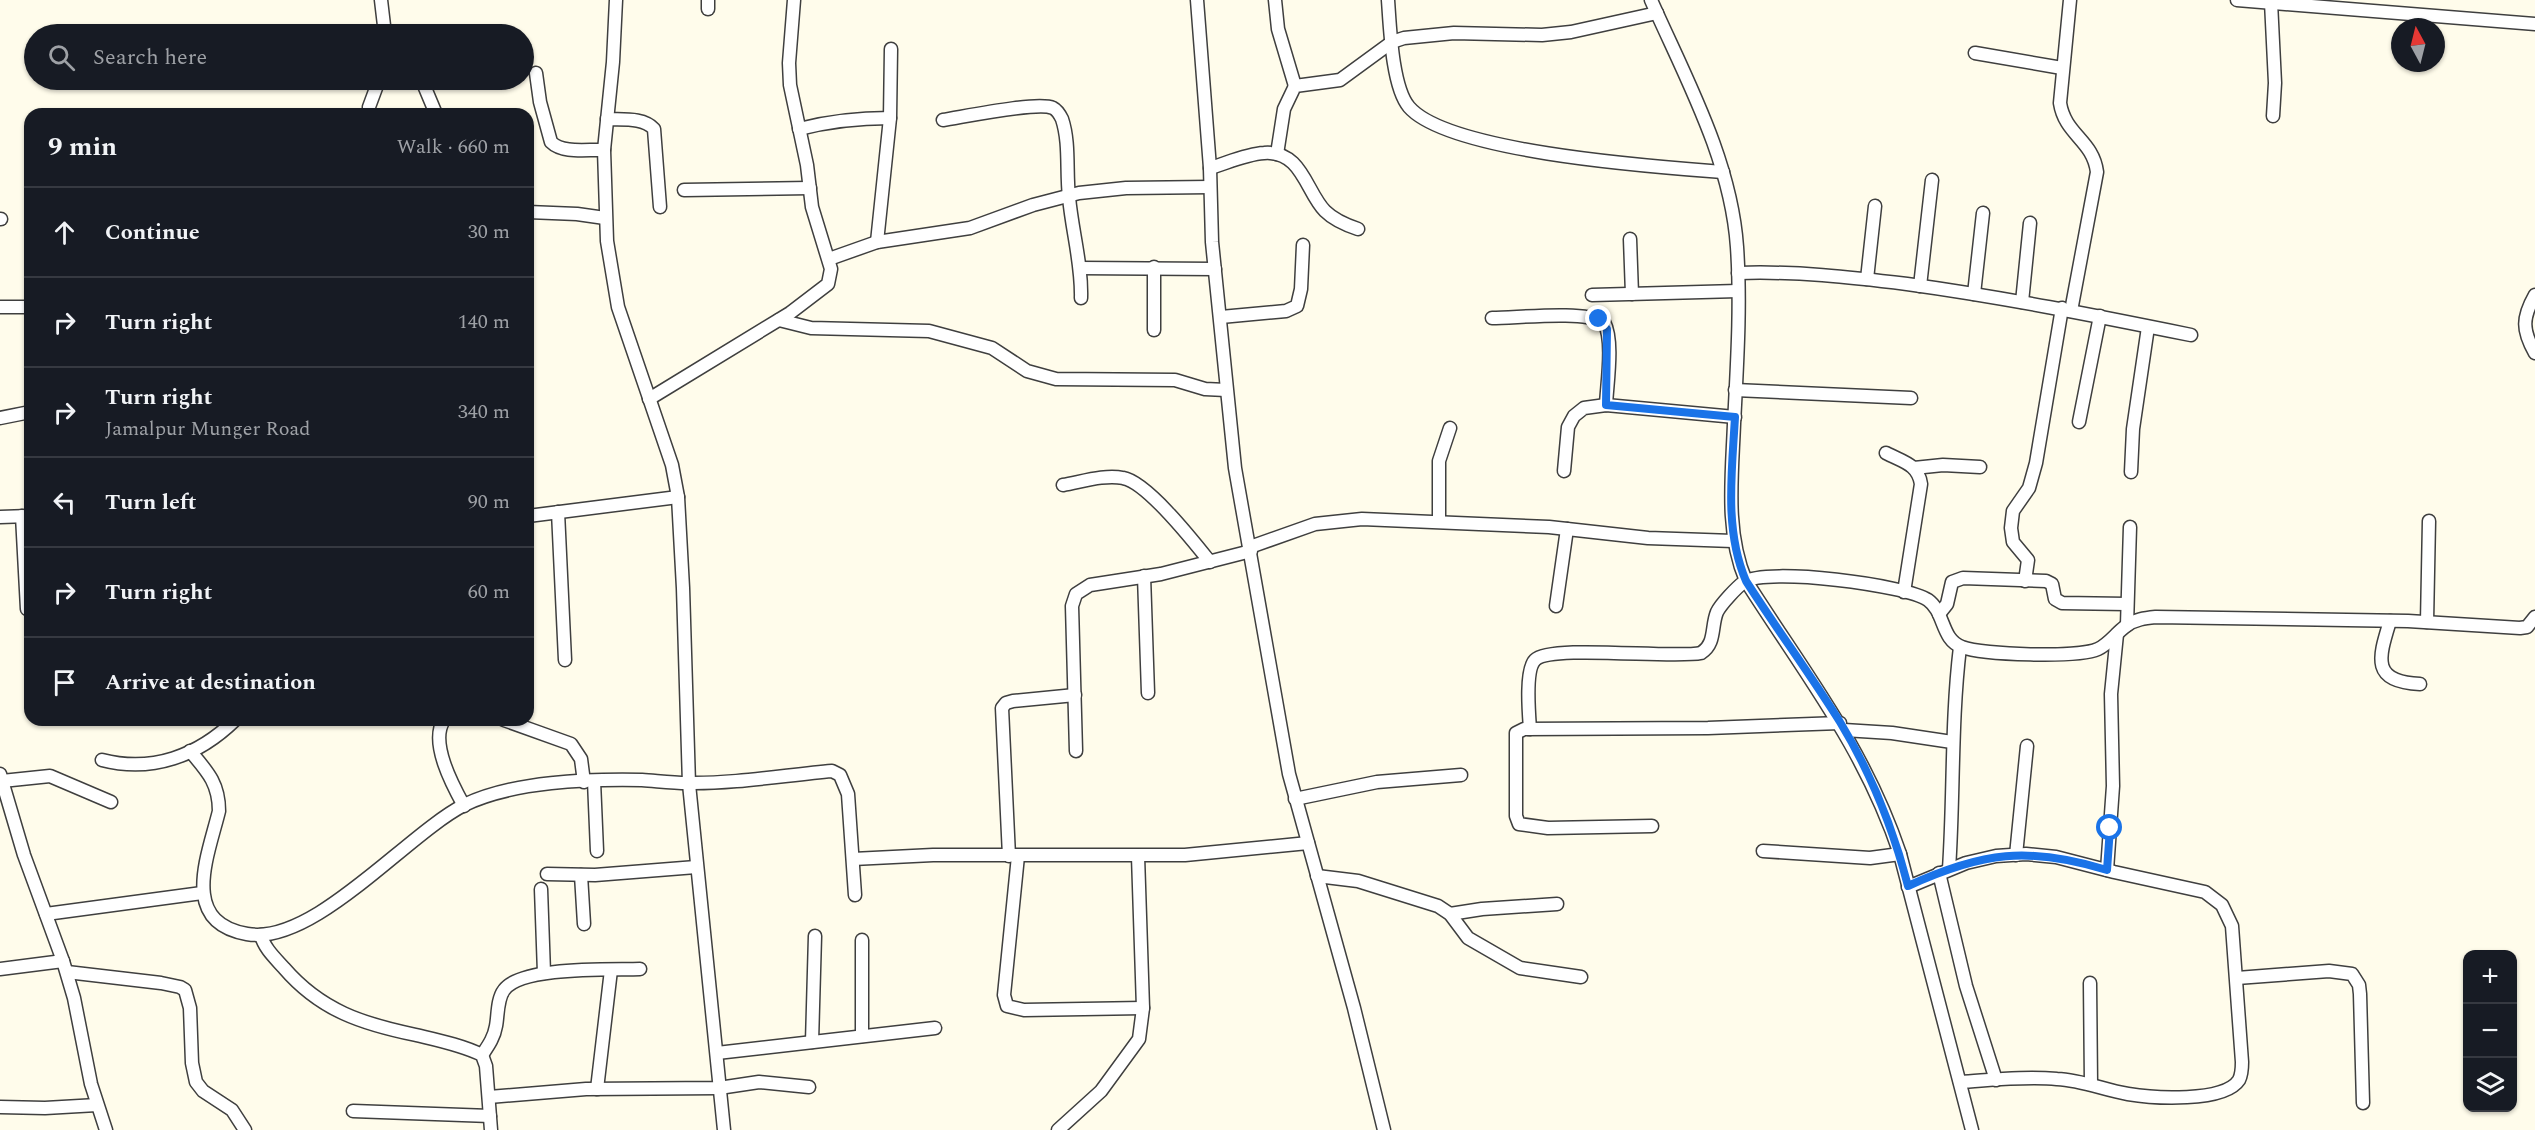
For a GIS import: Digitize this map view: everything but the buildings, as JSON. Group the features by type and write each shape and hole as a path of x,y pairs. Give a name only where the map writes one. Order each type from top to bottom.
{"street":[{"path":"381,0 384,24"},
{"path":"616,0 613,62 604,150 605,218 610,267 618,307 672,465 678,497 689,783 724,1130"},
{"path":"649,399 813,298 828,284 831,277 830,259 816,223 793,101 789,63 794,0"},
{"path":"1197,0 1215,269 1235,468 1276,707 1295,799 1354,1008 1384,1130"},
{"path":"1275,0 1278,29 1295,86 1284,109 1277,154"},
{"path":"1388,0 1398,81 1408,105 1427,121 1448,131 1524,148 1651,166 1724,172"},
{"path":"1651,0 1724,172 1735,225 1738,291 1733,541 1746,581 1842,726 1875,789 1900,855 1972,1130"},
{"path":"2025,581 2028,560 2013,542 2013,518 2016,506 2029,488 2036,463 2097,172 2092,154 2084,142 2067,126 2062,116 2060,94 2070,0"},
{"path":"2237,0 2388,6 2535,24"},
{"path":"2271,2 2275,83 2273,116"},
{"path":"1295,86 1340,80 1392,42 1404,38 1454,33 1542,35 1571,32 1657,13"},
{"path":"877,242 890,118 891,49"},
{"path":"1975,53 2062,68"},
{"path":"536,73 540,102 550,142 560,148 604,150"},
{"path":"369,108 375,90"},
{"path":"426,90 433,108"},
{"path":"943,120 1015,109 1054,108 1061,117 1064,129 1068,195 1080,268 1081,298"},
{"path":"799,129 847,118 890,118"},
{"path":"607,119 642,122 654,129 660,207"},
{"path":"1210,168 1264,153 1277,154 1298,168 1326,212 1358,229"},
{"path":"1920,286 1932,180"},
{"path":"830,259 877,242 970,228 1068,195 1126,188 1210,187"},
{"path":"684,190 810,188"},
{"path":"1867,279 1875,206"},
{"path":"534,212 605,218"},
{"path":"1974,294 1983,213"},
{"path":"2022,302 2030,223"},
{"path":"1630,239 1632,294"},
{"path":"1221,317 1286,311 1297,306 1300,299 1303,245"},
{"path":"1154,267 1154,330"},
{"path":"1080,268 1215,269"},
{"path":"1738,273 1811,273 1920,286 2067,309 2191,336"},
{"path":"1592,296 1738,291"},
{"path":"2535,295 2524,328 2526,338 2535,353"},
{"path":"0,307 24,307"},
{"path":"1492,318 1574,316 1604,322 1608,342 1606,405"},
{"path":"2079,422 2100,316"},
{"path":"779,320 811,328 928,331 992,348 1006,355 1027,371 1056,379 1175,380 1205,389 1226,390"},
{"path":"2131,472 2133,429 2148,327"},
{"path":"1735,390 1911,398"},
{"path":"1564,471 1568,427 1574,416 1584,408 1606,405 1735,417"},
{"path":"0,418 24,413"},
{"path":"1439,521 1439,461 1450,428"},
{"path":"1886,453 1914,468 1920,474 1921,484 1904,592"},
{"path":"1914,468 1943,465 1980,467"},
{"path":"1063,485 1113,477 1124,478 1132,482 1162,508 1210,562"},
{"path":"534,515 678,497"},
{"path":"558,512 565,660"},
{"path":"0,517 24,516"},
{"path":"1076,751 1072,606 1076,594 1090,585 1210,562 1315,524 1338,521 1392,519 1439,521 1567,529 1648,538 1733,541"},
{"path":"2427,622 2429,521"},
{"path":"2127,625 2130,527"},
{"path":"1556,606 1567,529"},
{"path":"1144,576 1148,693"},
{"path":"1530,729 1530,675 1532,666 1539,658 1564,654 1701,653 1711,644 1718,611 1746,581 1792,576 1854,581 1926,598 1935,605 1948,636 1960,647 2046,655 2097,650 2127,625 2138,620 2156,617 2273,617 2427,622 2520,628 2534,621"},
{"path":"1939,614 1947,604 1952,582 1958,578 2050,582 2055,599 2062,603 2127,604"},
{"path":"2390,621 2383,645 2381,667 2385,674 2393,680 2420,684"},
{"path":"2107,870 2113,786 2110,694 2117,634"},
{"path":"1960,647 1954,691 1952,742 1954,803 1944,871 1966,986 1996,1080"},
{"path":"1075,695 1013,701 1005,703 1002,708 1013,856 1004,995 1007,1006 1024,1010 1143,1008"},
{"path":"102,760 124,766 148,765 208,743 228,726"},
{"path":"442,726 443,760 464,806"},
{"path":"521,726 571,744 581,759 589,782 597,851"},
{"path":"1652,826 1548,828 1519,824 1516,816 1515,738 1519,730 1842,726 1952,742"},
{"path":"2016,855 2027,746"},
{"path":"190,751 213,781 219,800 219,811 202,892 209,911 223,925 243,933 275,934 291,928 371,878 435,823 464,806 506,790 589,782 642,780 689,783 832,771 840,775 848,794 855,895"},
{"path":"1295,799 1377,782 1461,775"},
{"path":"105,1130 97,1105 79,1017 65,967 24,855 1,777 50,776 111,802"},
{"path":"853,860 933,855 1185,855 1308,843"},
{"path":"1763,851 1870,858 1900,855"},
{"path":"1058,1130 1101,1090 1139,1039 1143,1008 1138,856"},
{"path":"1908,886 1944,871 1996,856 2056,857 2193,888 2214,897 2222,904 2232,926 2242,1062 2238,1080 2232,1087 2216,1092 2171,1098 2125,1094 2091,1084 2056,1078 1960,1082"},
{"path":"547,874 581,875 696,867"},
{"path":"581,875 584,924"},
{"path":"1317,876 1358,881 1437,906 1450,914 1468,938 1520,968 1581,976"},
{"path":"541,889 544,973"},
{"path":"46,914 202,892"},
{"path":"1450,914 1482,909 1557,904"},
{"path":"261,935 271,954 291,976 339,1013 368,1024 434,1040 482,1056"},
{"path":"812,1042 815,936"},
{"path":"862,940 862,1036"},
{"path":"0,969 65,967 161,983 185,990 189,997 192,1063 196,1082 203,1091 232,1110 244,1130"},
{"path":"491,1130 486,1066 482,1056 496,1029 504,989 527,976 544,973 640,969"},
{"path":"597,1089 611,970"},
{"path":"2237,978 2329,971 2352,974 2359,985 2360,994 2363,1103"},
{"path":"2090,983 2091,1084"},
{"path":"717,1053 935,1028"},
{"path":"489,1097 597,1089 719,1088 759,1082 809,1087"},
{"path":"0,1107 97,1105"},
{"path":"353,1111 490,1116"}],"route":[{"path":"1599,319 1604,322 1607,329 1606,405 1735,417 1732,519 1733,541 1741,570 1757,599 1840,723 1857,753 1884,810 1908,886 1966,863 1996,856 2026,854 2056,857 2107,870 2110,828"}]}
